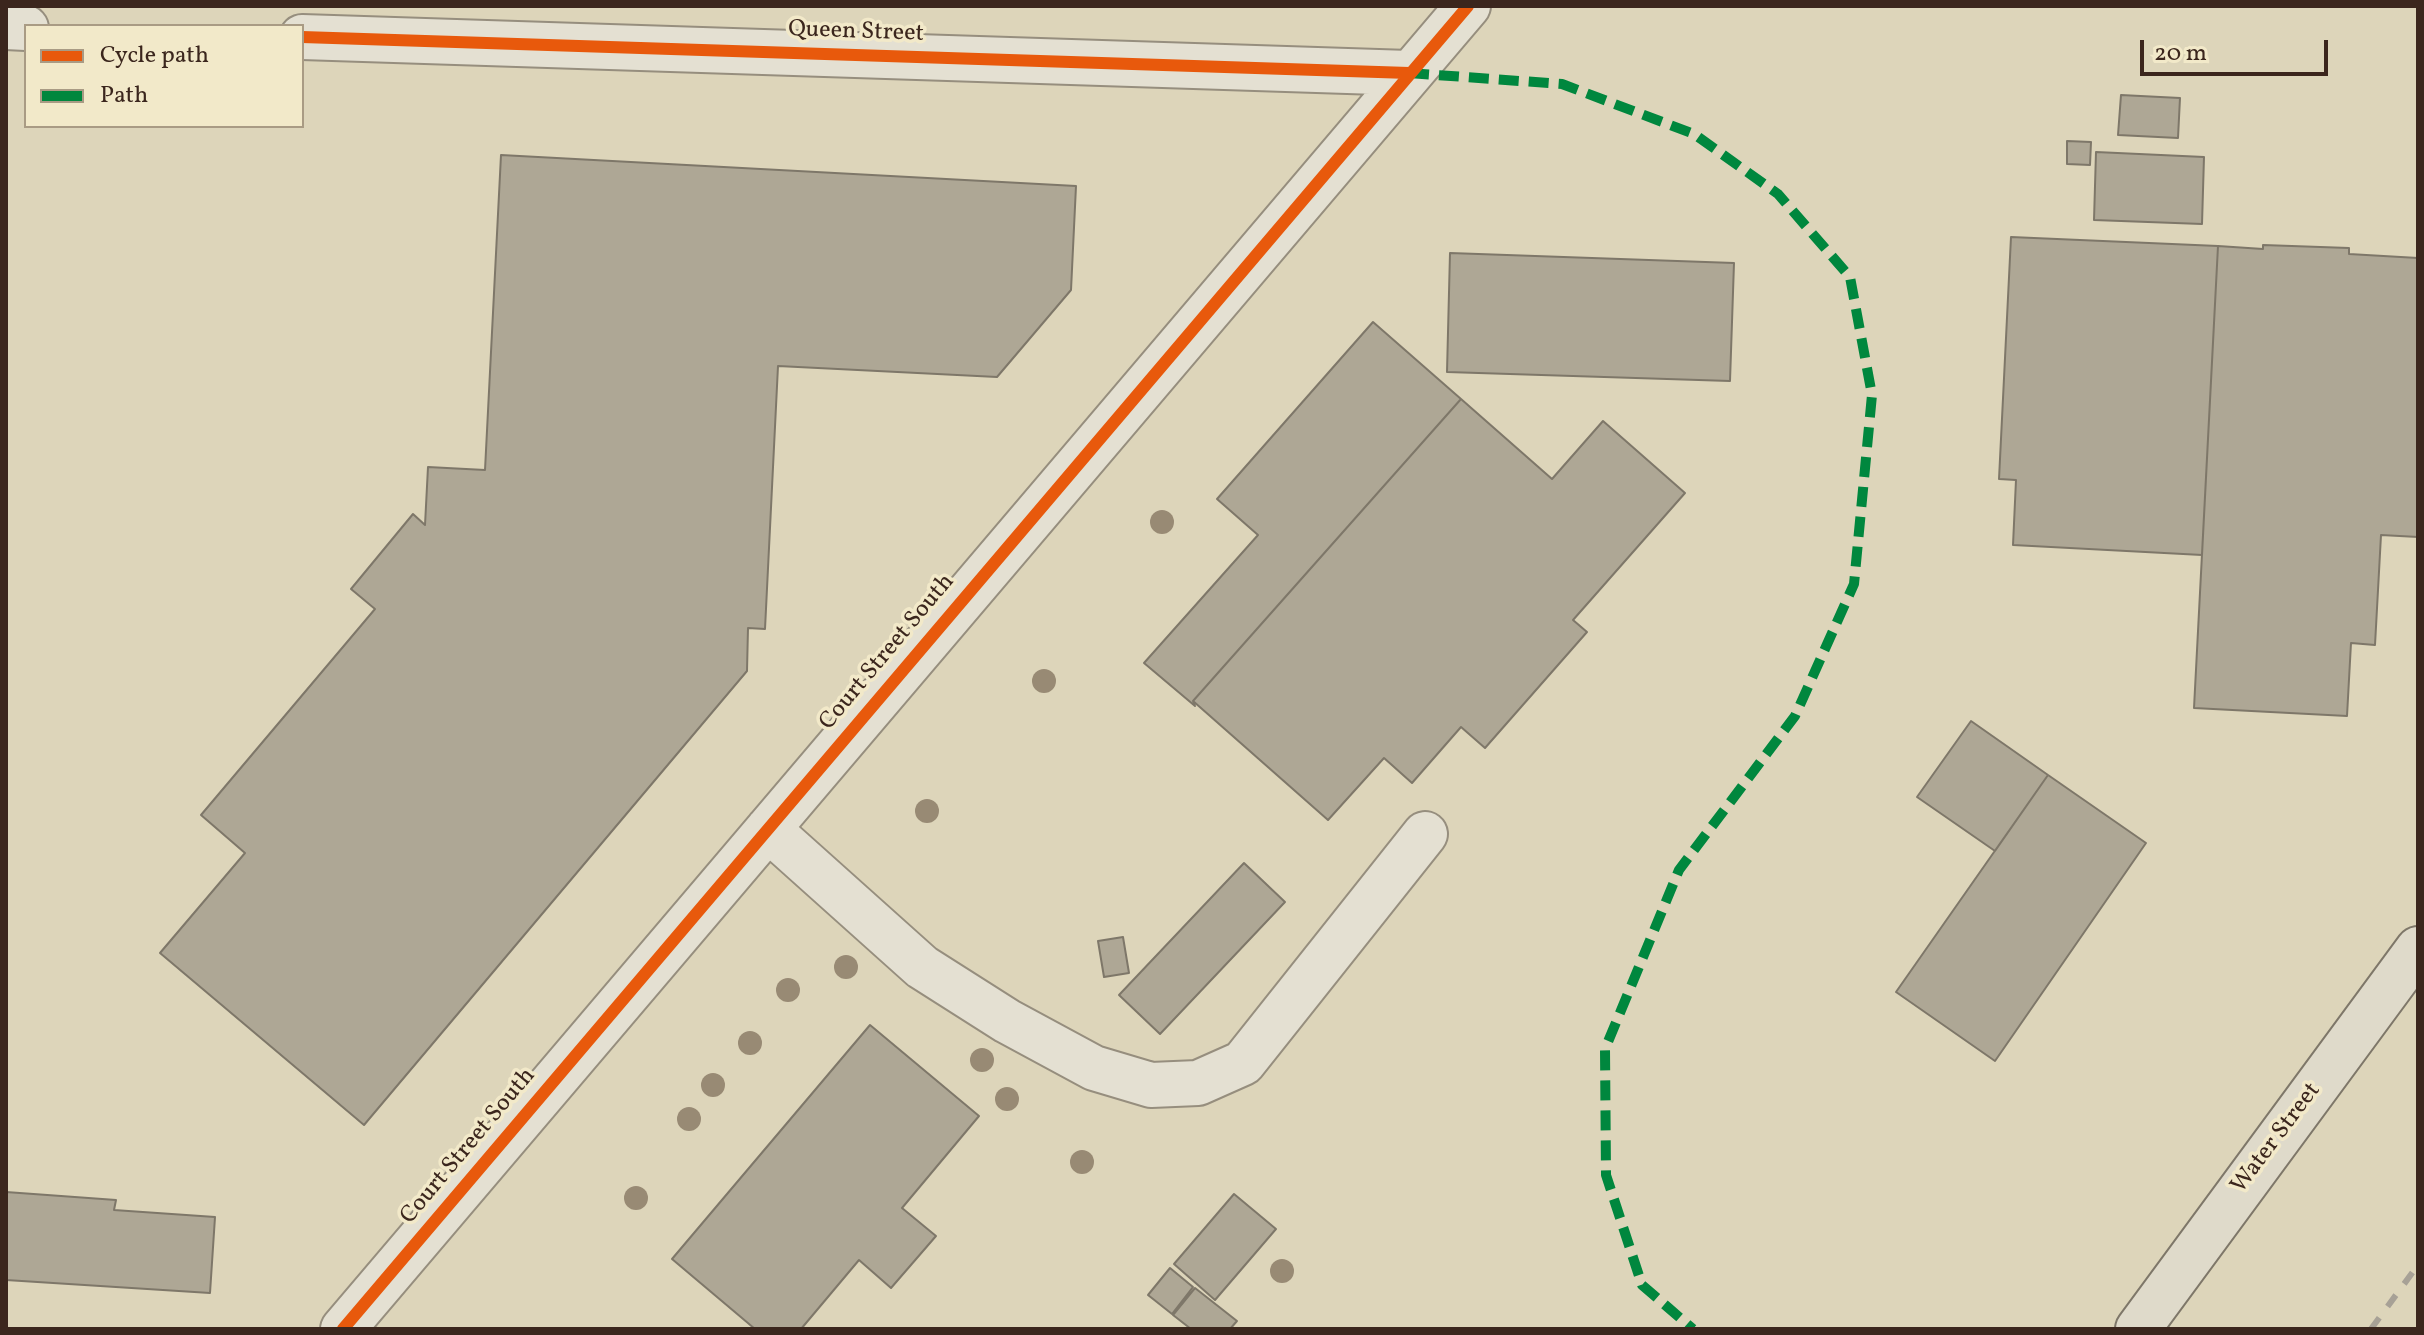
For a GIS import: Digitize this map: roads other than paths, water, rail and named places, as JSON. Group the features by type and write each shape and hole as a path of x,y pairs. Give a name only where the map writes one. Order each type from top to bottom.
{"main road":[{"name":"Water Street","path":"2138,1329 2418,949"}],"street":[{"name":"Court Street South","path":"343,1329 1468,6"},
{"name":"Queen Street","path":"304,37 1409,73"},
{"path":"768,829 922,967 1007,1021 1094,1068 1151,1085 1198,1083 1243,1063 1425,834"}],"railway":[{"path":"2371,1329 2418,1265"}]}
